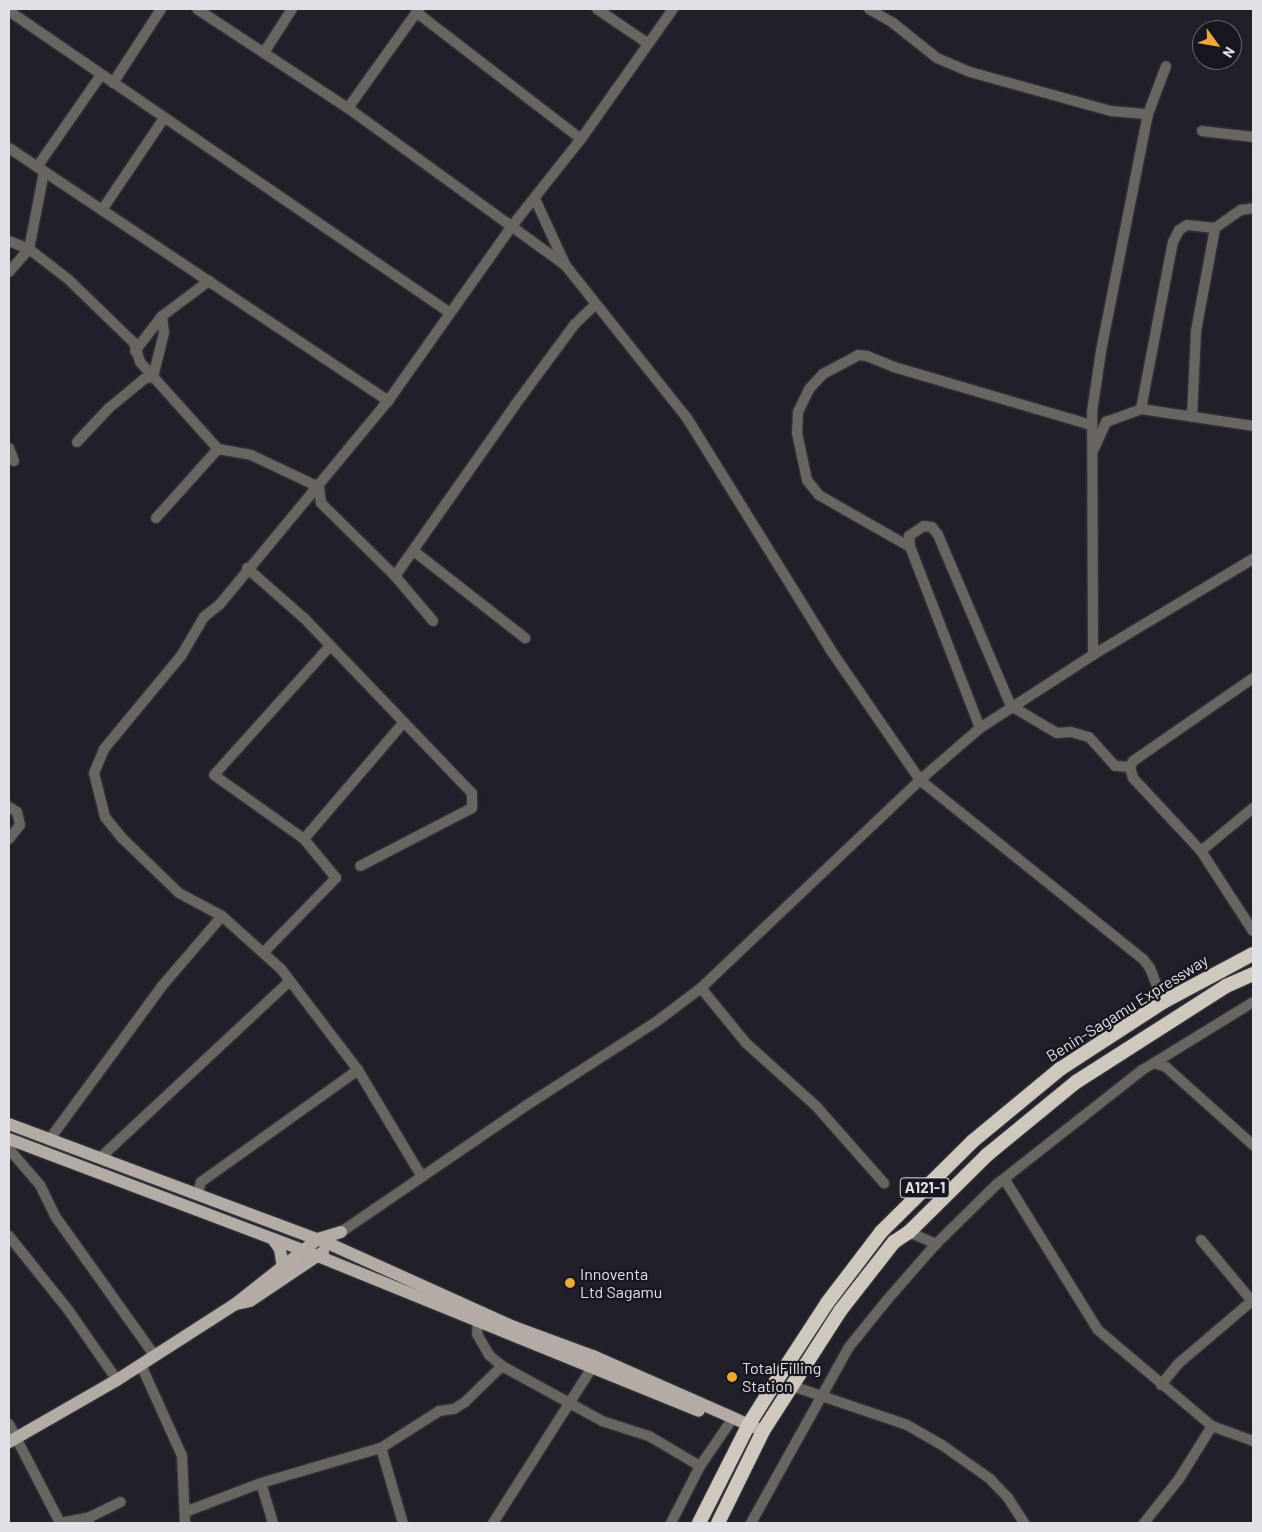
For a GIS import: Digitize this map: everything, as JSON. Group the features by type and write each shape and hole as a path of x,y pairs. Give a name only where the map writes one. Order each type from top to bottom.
{"highway":[{"name":"Benin-Sagamu Expressway","path":"699,1523 747,1428 827,1303 888,1226 1006,1111 1060,1069 1163,1002 1253,954"},
{"name":"Benin-Sagamu Expressway","path":"718,1523 761,1434 840,1311 894,1242 909,1232 987,1155 1076,1082 1226,986 1253,974"}],"main road":[{"path":"9,1124 318,1239 514,1327 593,1356 761,1434"},
{"path":"9,1140 303,1250 478,1323 592,1366 729,1424 747,1428"},
{"path":"288,1270 318,1256 332,1245 341,1232"},
{"path":"13,1440 117,1380 234,1305 250,1301 288,1270 303,1250 318,1239 341,1232"},
{"path":"273,1239 280,1249 288,1270"},
{"path":"288,1270 310,1265 336,1264"}],"street":[{"path":"113,83 162,9"},
{"path":"197,9 265,51 348,108 566,266"},
{"path":"265,51 292,9"},
{"path":"597,9 647,43"},
{"path":"422,1177 358,1070 290,981 265,951 222,916 179,893 122,838 106,817 94,773 104,749 181,656 204,617 220,604 247,568 319,487 388,401 450,313 481,274 512,226 535,200 581,139 647,43 673,9"},
{"path":"869,9 893,23 938,58 970,72 1111,111 1148,114"},
{"path":"9,11 450,313"},
{"path":"348,108 418,11 581,139"},
{"path":"1093,655 1091,425 1101,351 1148,114 1166,66"},
{"path":"9,272 29,249 40,169 101,75"},
{"path":"102,210 164,118"},
{"path":"1202,130 1253,137"},
{"path":"9,148 388,401"},
{"path":"535,200 566,266 595,305 687,418 830,648 920,780 1142,959 1150,968 1163,1002"},
{"path":"1141,409 1173,242 1179,230 1187,225 1215,228 1241,210 1253,208"},
{"path":"1192,417 1196,331 1215,228"},
{"path":"9,241 29,249 68,279 134,343 135,351 153,377 218,449 251,455 319,487"},
{"path":"135,351 162,316 209,282"},
{"path":"396,576 415,552 514,404 575,324 595,305"},
{"path":"153,377 164,333 162,316"},
{"path":"910,548 826,499 808,480 797,432 798,412 809,389 823,374 858,355 867,356 894,366 1091,425"},
{"path":"78,442 109,408 144,379 153,377"},
{"path":"1090,460 1100,428 1106,422 1141,409 1253,426"},
{"path":"9,448 14,461"},
{"path":"156,518 218,449"},
{"path":"319,487 321,503 396,576 433,621"},
{"path":"980,728 910,548 909,536 914,530 932,527 938,535 1010,706 1057,733 1071,732 1089,737 1115,766 1130,767"},
{"path":"415,552 525,638"},
{"path":"341,1232 527,1104 656,1022 701,988 920,780 980,728 1010,706 1253,559"},
{"path":"247,568 304,618 472,793 472,808 360,866"},
{"path":"265,951 336,878 304,839 214,775 330,646"},
{"path":"1253,678 1134,761 1130,767 1133,778 1201,851 1253,931"},
{"path":"304,839 403,723"},
{"path":"9,807 17,812 20,825 9,839"},
{"path":"1201,851 1253,808"},
{"path":"50,1140 162,986 222,916"},
{"path":"100,1158 290,981"},
{"path":"701,988 746,1043 816,1106 884,1183"},
{"path":"751,1523 849,1347 936,1244 996,1184 1005,1180 1154,1063 1253,1002"},
{"path":"1154,1063 1166,1067 1253,1145"},
{"path":"197,1195 201,1182 358,1070"},
{"path":"9,1148 40,1184 55,1216 155,1356"},
{"path":"1005,1180 1098,1330 1212,1426 1253,1441"},
{"path":"909,1232 936,1244"},
{"path":"9,1236 64,1304 117,1380"},
{"path":"1161,1385 1179,1363 1252,1300 1201,1240"},
{"path":"478,1323 476,1334 489,1355 502,1366 571,1402 602,1421 650,1436 700,1466"},
{"path":"141,1365 182,1456 184,1523"},
{"path":"185,1512 261,1483 381,1448 440,1411 454,1409 465,1402 502,1366"},
{"path":"493,1523 592,1366"},
{"path":"792,1386 907,1425 942,1445 989,1478 1008,1498 1024,1523"},
{"path":"9,1424 13,1440 60,1523 90,1517 121,1502"},
{"path":"671,1523 700,1466 729,1424"},
{"path":"1144,1523 1179,1479 1212,1426"},
{"path":"381,1448 403,1523"},
{"path":"261,1483 273,1523"}],"place":[{"name":"Innoventa Ltd Sagamu","path":"570,1283"},
{"name":"Total Filling Station","path":"732,1377"}]}
